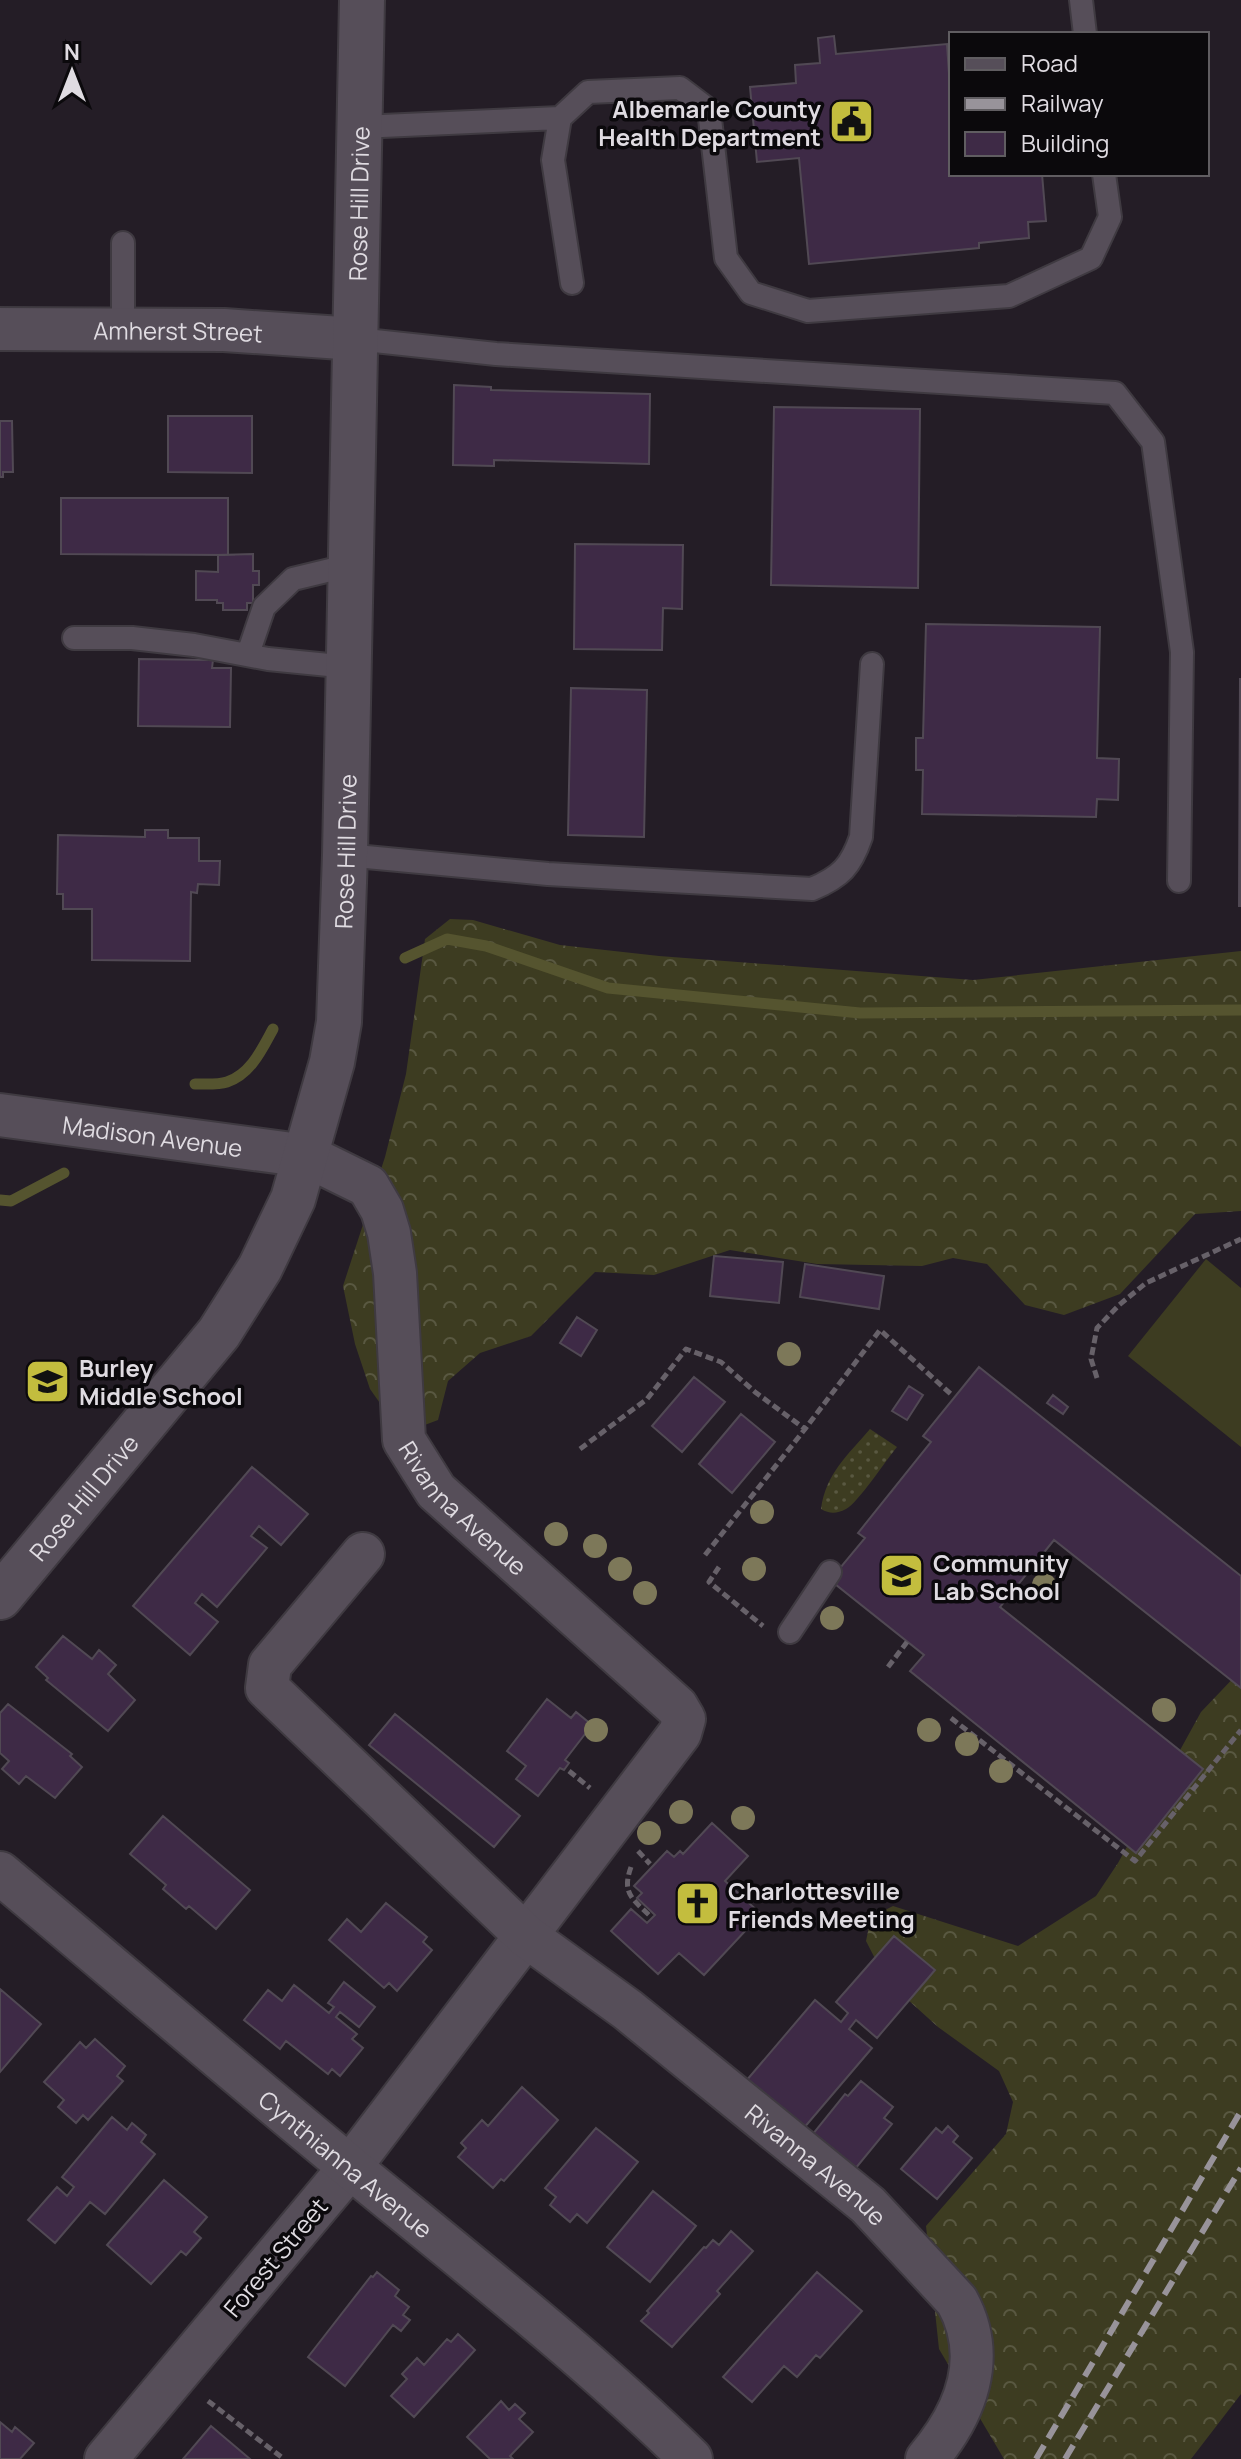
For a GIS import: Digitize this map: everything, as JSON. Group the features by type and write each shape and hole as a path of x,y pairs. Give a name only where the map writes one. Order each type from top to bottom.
{"street":[{"name":"Rose Hill Drive","path":"0,1597 219,1333 260,1268 293,1199 332,1062 339,1022 345,855 362,0"},
{"name":"Amherst Street","path":"0,329 224,330 356,339"},
{"name":"Madison Avenue","path":"0,1115 307,1156"},
{"name":"Rivanna Avenue","path":"307,1156 368,1186 382,1210 395,1273 404,1440 436,1491 677,1707 684,1719 680,1733"},
{"path":"363,1554 270,1665 267,1688 526,1936"},
{"name":"Forest Street","path":"106,2459 350,2167 680,1733"},
{"name":"Cynthianna Avenue","path":"0,1873 350,2167 495,2284 636,2405 691,2459"},
{"name":"Rivanna Avenue","path":"526,1936 628,2010 868,2205 957,2301 966,2316 973,2345 972,2368 962,2403 941,2443 927,2459"}],"lane":[{"path":"1081,0 1085,32"},
{"path":"572,283 553,160 560,118 588,92 680,88 709,110 726,258 751,293 808,311 1009,296 1091,258 1110,217 1104,176"},
{"path":"360,127 560,118"},
{"path":"123,243 123,329"},
{"path":"356,339 496,354 1115,393 1153,442 1182,652 1179,881"},
{"path":"248,654 264,607 293,579 351,565"},
{"path":"74,638 132,638 194,645 268,659 349,667"},
{"path":"345,855 548,874 812,889 834,880 853,859 861,837 872,664"},
{"path":"778,1631 830,1572"}],"path":[{"path":"1097,1378 1091,1359 1097,1328 1119,1305 1146,1283 1241,1239"},
{"path":"705,1555 880,1330 953,1396"},
{"path":"580,1449 647,1399 686,1349 721,1362 805,1429"},
{"path":"719,1567 709,1582 778,1631"},
{"path":"888,1667 907,1642"},
{"path":"951,1718 1135,1861 1241,1730"},
{"path":"638,1852 626,1883 630,1896 649,1915"},
{"path":"208,2401 284,2459"}],"green space":[{"path":"450,919 473,920 560,945 659,956 973,980 1241,951 1241,1211 1195,1214 1120,1294 1064,1315 1025,1305 987,1264 953,1258 922,1266 817,1264 730,1250 654,1275 595,1272 531,1336 480,1353 448,1381 438,1420 414,1429 394,1423 370,1389 355,1344 343,1286 385,1157 406,1074 425,939"},
{"path":"1206,1259 1241,1288 1241,1447 1128,1356"},
{"path":"870,1429 897,1447 851,1505 836,1513 821,1509 833,1475"},
{"path":"1241,1670 1241,2394 1191,2459 1004,2459 939,2349 926,2226 1006,2134 1013,2102 999,2071 938,2027 886,1980 866,1941 871,1917 893,1906 1018,1946 1096,1896 1118,1863 1201,1712"}],"building":[{"name":"Albemarle County Health Department","path":"834,36 836,54 947,44 949,176 1042,176 1046,221 1028,222 1029,238 979,243 979,248 809,264 799,158 757,162 750,87 796,83 795,65 820,63 818,38"},
{"path":"454,385 491,387 491,390 650,394 649,464 494,460 494,466 453,465"},
{"path":"774,407 920,409 918,588 771,585"},
{"path":"168,416 252,416 252,473 168,472"},
{"path":"0,421 12,421 13,472 3,472 3,477 0,477"},
{"path":"61,498 228,498 228,555 61,554"},
{"path":"575,544 683,545 682,609 663,608 662,650 574,649"},
{"path":"253,554 253,571 259,571 259,585 253,585 253,603 247,603 247,610 223,610 223,603 217,603 217,600 196,600 196,571 218,572 218,555"},
{"path":"926,624 1100,627 1097,758 1119,759 1118,800 1097,799 1096,817 922,814 923,770 916,770 916,738 923,738"},
{"path":"139,659 213,660 212,668 231,668 230,727 138,726"},
{"path":"1240,679 1241,906 1239,906"},
{"path":"571,688 647,690 644,837 568,835"},
{"path":"145,830 168,830 168,838 199,838 199,861 220,861 219,885 198,884 197,893 191,892 190,961 92,960 92,909 63,909 63,894 57,894 58,835 145,837"},
{"path":"714,1256 783,1262 779,1303 710,1296"},
{"path":"805,1264 884,1276 879,1309 800,1297"},
{"path":"577,1317 597,1330 581,1356 560,1343"},
{"path":"979,1367 1241,1576 1241,1688 1054,1540 1000,1607 1203,1769 1136,1853 910,1671 924,1655 830,1580 865,1538 858,1533 931,1442 923,1436"},
{"path":"694,1377 725,1402 682,1452 652,1426"},
{"path":"909,1386 923,1395 907,1420 892,1411"},
{"path":"1053,1395 1068,1407 1063,1414 1047,1403"},
{"path":"741,1414 775,1442 732,1493 699,1464"},
{"path":"252,1467 308,1514 281,1545 259,1526 251,1536 267,1548 217,1607 202,1594 195,1603 218,1622 190,1655 133,1606"},
{"path":"63,1636 92,1659 99,1650 116,1665 108,1674 135,1700 108,1731 46,1680 48,1678 36,1667"},
{"path":"547,1699 571,1718 576,1712 592,1725 565,1760 569,1763 564,1770 560,1768 538,1796 516,1779 526,1766 507,1751"},
{"path":"8,1704 72,1754 70,1756 82,1767 55,1798 26,1776 19,1784 2,1769 9,1761 0,1753 0,1713"},
{"path":"395,1714 520,1816 494,1847 369,1745"},
{"path":"163,1816 250,1890 216,1929 163,1889 166,1885 130,1854"},
{"name":"Charlottesville Friends Meeting","path":"712,1823 748,1856 725,1881 761,1914 704,1975 679,1953 658,1974 611,1931 631,1909 647,1923 655,1915 637,1898 642,1893 634,1886 667,1851 674,1857 680,1851 683,1854"},
{"path":"386,1903 427,1937 423,1942 432,1950 397,1991 389,1983 384,1988 329,1940 347,1919 361,1932"},
{"path":"894,1936 935,1970 877,2038 856,2020 849,2029 872,2048 803,2129 746,2081 815,2000 841,2022 848,2013 836,2002"},
{"path":"344,1982 375,2007 359,2027 340,2012 336,2017 357,2034 352,2039 363,2048 340,2076 332,2069 328,2074 286,2041 280,2049 244,2020 268,1990 282,2001 294,1985 329,2013 334,2007 328,2003"},
{"path":"0,1989 41,2024 0,2072"},
{"path":"95,2039 125,2066 117,2076 123,2081 88,2120 83,2115 76,2123 58,2107 64,2100 44,2082 80,2042 86,2048"},
{"path":"861,2081 893,2107 884,2118 892,2124 855,2169 812,2135 845,2094 848,2096"},
{"path":"522,2087 558,2120 504,2181 501,2179 493,2188 458,2157 466,2148 461,2143 482,2120 488,2126"},
{"path":"112,2117 127,2130 132,2123 146,2135 141,2142 155,2154 105,2214 90,2202 55,2243 28,2220 57,2187 67,2196 74,2187 62,2177"},
{"path":"948,2126 958,2136 953,2142 972,2158 937,2199 901,2169 936,2128 942,2133"},
{"path":"596,2128 638,2162 587,2223 577,2214 570,2222 550,2205 556,2197 545,2188"},
{"path":"164,2180 207,2217 194,2232 201,2238 186,2255 181,2251 151,2284 107,2245"},
{"path":"653,2191 696,2226 650,2282 607,2247"},
{"path":"731,2231 753,2251 717,2291 720,2294 672,2347 641,2321 704,2247 713,2240 719,2245"},
{"path":"377,2272 399,2290 395,2296 409,2307 403,2315 410,2320 401,2331 393,2325 345,2386 308,2357"},
{"path":"817,2272 862,2311 820,2358 816,2355 797,2377 784,2366 752,2402 723,2377"},
{"path":"458,2334 475,2350 414,2417 391,2396 407,2379 402,2374 417,2358 424,2365 447,2339 451,2342"},
{"path":"501,2401 509,2410 515,2404 525,2413 519,2419 533,2432 510,2456 513,2459 490,2459 467,2437"},
{"path":"0,2422 12,2432 15,2427 34,2443 20,2459 0,2459"},
{"path":"211,2426 250,2459 183,2459"}],"waterway":[{"path":"405,958 447,939 486,946 608,988 860,1013 1241,1010"},
{"path":"195,1084 223,1083 243,1073 255,1060 273,1029"},
{"path":"0,1200 11,1201 64,1173"}],"railway":[{"path":"1036,2459 1241,2111"},
{"path":"1065,2459 1241,2168"}],"place":[{"name":"Albemarle County Health Department","path":"852,122"},
{"name":"Burley Middle School","path":"48,1381"},
{"name":"Community Lab School","path":"902,1576"},
{"name":"Charlottesville Friends Meeting","path":"697,1904"}]}
